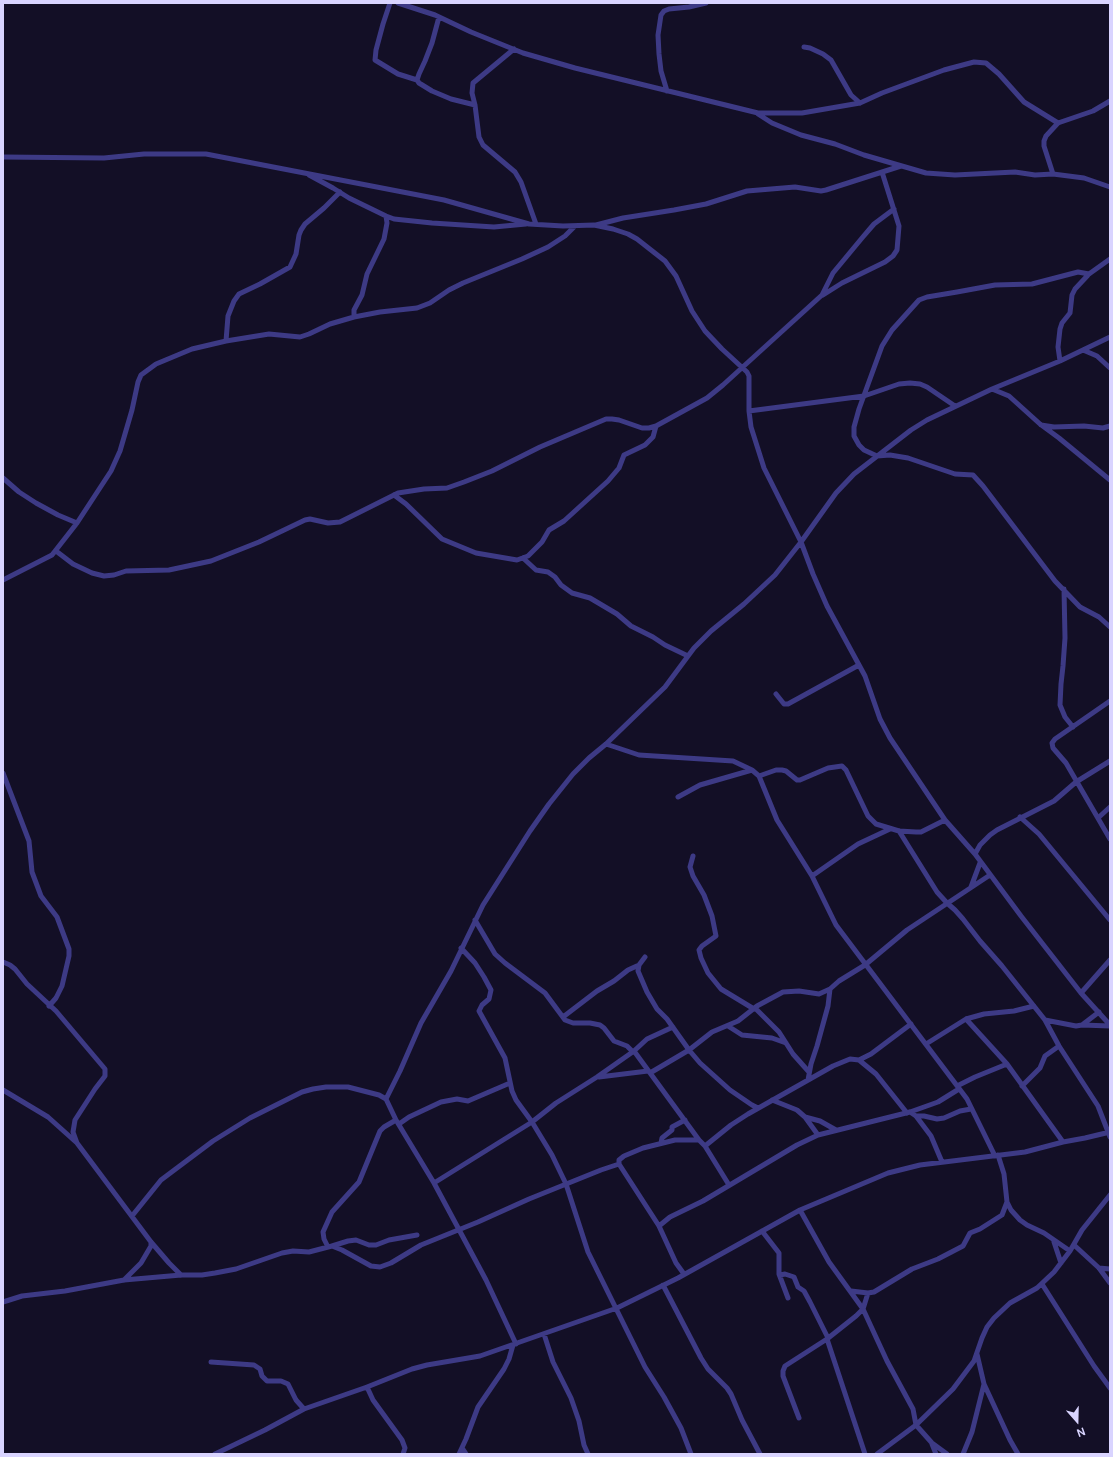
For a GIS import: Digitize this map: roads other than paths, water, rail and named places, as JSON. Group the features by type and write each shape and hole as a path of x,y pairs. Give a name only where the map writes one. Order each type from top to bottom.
{"street":[{"path":"390,3 376,50 375,60 398,74 417,80 419,83 432,91 451,99 475,105"},
{"path":"398,3 421,9 471,32 514,49 574,68 758,113 802,113 860,103 882,92 944,70 974,62 982,62 986,63 999,74 1024,102 1058,124"},
{"path":"667,91 661,70 659,54 658,35 661,15 664,11 669,9 706,3"},
{"path":"417,80 432,43 439,17"},
{"path":"804,47 823,54 831,60 851,95 860,103"},
{"path":"514,49 473,83 472,93 479,138 483,145 515,172 521,182 536,224"},
{"path":"1053,174 1044,146 1046,136 1058,124 1093,111 1110,101"},
{"path":"758,113 772,123 801,135 835,144 864,155 926,173 955,175 1015,172 1035,175 1053,174 1084,178 1110,187"},
{"path":"3,157 90,158 144,154 206,154 444,200 529,224"},
{"path":"307,173 349,198 394,219 494,227 529,224 575,226 594,225 623,218 706,204 748,191 794,187 826,190 902,166"},
{"path":"56,551 73,564 92,573 104,576 114,575 126,571 169,570 211,561 266,539 305,520 310,519 328,523 340,522 394,495 424,489 447,488 492,471 540,447 606,420 619,420 642,428 656,426 707,398 822,295 842,283 885,262 893,256 896,250 899,226 882,172"},
{"path":"226,341 228,316 231,306 237,297 290,267 296,254 299,235 305,224 340,192"},
{"path":"822,295 833,273 862,238 874,224 894,209"},
{"path":"354,317 354,310 362,295 367,274 384,238 387,223 386,216"},
{"path":"594,225 628,234 665,261 676,276 692,311 705,331 747,372 750,380 749,411 751,427 764,468 801,542 827,606 865,676 880,719 890,738 946,820 975,854 980,863 1081,993 1110,1025"},
{"path":"3,580 46,558 56,551 77,523 110,471 120,451 141,375 156,364 169,357 192,349 226,341 269,334 300,337 330,324 354,317 380,312 418,308 430,303 449,290 463,283 510,265 548,247 565,236 575,226"},
{"path":"1060,360 1058,347 1060,329 1062,323 1070,313 1072,295 1075,288 1089,274 1109,263"},
{"path":"1089,274 1074,272 1032,284 995,285 927,297 919,300 892,330 882,346 859,409 854,427 854,436 864,450 877,456 890,455 908,458 955,474 973,475 1049,573 1080,607 1099,617 1110,627"},
{"path":"386,1099 421,1023 451,971 474,920 530,831 549,804 573,774 589,758 606,744 666,687 688,656 711,631 744,604 775,575 836,494 854,474 911,430 955,406 1084,350 1110,337"},
{"path":"1084,350 1097,356 1110,368"},
{"path":"749,411 864,396 910,382 927,387 955,406"},
{"path":"992,389 1009,396 1040,424 1110,480"},
{"path":"1040,424 1054,427 1084,426 1103,428 1110,426"},
{"path":"394,495 406,504 442,539 476,553 515,561 532,552 542,542 549,530 564,521 608,481 620,468 624,455 645,446 653,437 656,426"},
{"path":"3,478 36,504 77,523"},
{"path":"523,558 536,570 548,572 555,576 561,585 572,592 590,598 617,614 631,626 688,656"},
{"path":"1064,589 1065,638 1060,705 1065,717 1073,727"},
{"path":"776,694 784,704 792,703 859,665"},
{"path":"1110,701 1055,739 1052,743 1053,748 1066,763 1110,839"},
{"path":"606,744 639,755 733,761 752,770 759,776 777,820 812,876 836,925 958,1087 981,1126 997,1156 1004,1174 1007,1202 1011,1210 1027,1225 1044,1233 1053,1241 1070,1251"},
{"path":"975,854 980,845 990,834 1020,817 1054,801 1076,782 1110,761"},
{"path":"759,776 776,770 782,770 786,771 797,780 800,780 828,768 842,766 868,816 876,824 899,831 921,832 946,820"},
{"path":"678,797 700,785 752,770"},
{"path":"3,772 29,841 32,872 41,896 57,917 69,948 69,956 62,986 56,998 49,1006"},
{"path":"1098,818 1110,807"},
{"path":"1020,817 1039,834 1110,920"},
{"path":"812,876 858,844 890,829"},
{"path":"215,1454 265,1430 304,1408 367,1387 419,1367 480,1356 617,1308 684,1274 800,1210 888,1174 920,1165 1025,1152 1063,1142 1109,1134 1098,1106 1059,1046 1045,1020 980,941 964,919 947,904 926,875 899,831"},
{"path":"693,856 690,867 693,876 704,895 712,916 716,936 699,950 701,958 712,979 720,989 755,1008 779,1032 793,1054 809,1072"},
{"path":"971,887 980,863"},
{"path":"597,1077 649,1072 688,1050 712,1032 738,1022 755,1008 783,992 799,991 819,994 830,989 839,981 865,965 907,930 990,875"},
{"path":"474,920 495,954 545,993 568,1022 600,1025 614,1041 627,1046 633,1052 705,1146 729,1185"},
{"path":"461,948 475,963 491,990 489,999 478,1011 505,1058 510,1082 516,1100 542,1136 566,1184 588,1252 646,1367 681,1428 691,1454"},
{"path":"645,957 639,965 638,971 656,1009 673,1027 688,1050 700,1063 730,1090 758,1108"},
{"path":"1081,993 1110,960"},
{"path":"3,962 15,969 27,984 56,1011 90,1052 104,1065 106,1072 105,1076 95,1088 75,1120 73,1132 77,1144"},
{"path":"563,1017 597,991 614,982 628,970 639,965"},
{"path":"808,1080 828,1006 830,989"},
{"path":"926,1044 966,1019 1034,1006"},
{"path":"1082,1025 1098,1012"},
{"path":"966,1019 1007,1064 1063,1142"},
{"path":"1045,1020 1072,1026 1110,1025"},
{"path":"859,1060 871,1054 911,1024"},
{"path":"728,1026 742,1035 772,1038 786,1043"},
{"path":"434,1183 532,1122 556,1103 633,1052 647,1039 673,1027"},
{"path":"1022,1086 1040,1068 1045,1056 1059,1046"},
{"path":"705,1146 731,1125 758,1108 850,1058 859,1060 876,1074 909,1113 916,1116 937,1119 971,1109"},
{"path":"659,1226 670,1218 818,1135 909,1113 938,1102 958,1087 1007,1064"},
{"path":"510,1082 468,1101 457,1099 441,1102 384,1127 380,1131 359,1182 332,1212 323,1232 324,1239 330,1247 342,1250 371,1266 380,1267 391,1263 421,1245 566,1184 619,1164"},
{"path":"132,1216 161,1180 184,1162 229,1130 302,1092 326,1087 348,1087 363,1090 386,1099 434,1183 486,1280 514,1345 504,1369 478,1407 459,1454"},
{"path":"3,1090 48,1117 77,1144 151,1242 181,1275"},
{"path":"772,1100 792,1108 805,1116 820,1121 836,1130"},
{"path":"805,1116 818,1135"},
{"path":"916,1116 931,1136 942,1162"},
{"path":"661,1143 662,1138 672,1130 672,1127 685,1120"},
{"path":"684,1274 672,1256 659,1226 619,1164 619,1160 624,1156 661,1143 684,1139 699,1140"},
{"path":"876,1454 916,1425 953,1389 974,1361 987,1327 994,1318 1010,1303 1042,1284 1054,1272 1074,1245 1082,1230 1110,1195"},
{"path":"851,1291 868,1293 879,1290 916,1267 938,1259 962,1246 970,1233 980,1229 1002,1215 1007,1202"},
{"path":"800,1210 829,1262 863,1308 887,1361 913,1409 916,1425 932,1443 947,1454"},
{"path":"762,1231 779,1253 780,1275 788,1298"},
{"path":"3,1302 22,1296 65,1291 124,1280 215,1273 236,1269 282,1253 293,1251 309,1252 356,1240 369,1245 376,1245 389,1240 417,1235"},
{"path":"1053,1241 1061,1263"},
{"path":"124,1280 144,1260 151,1246 151,1242"},
{"path":"1074,1245 1099,1268 1110,1283"},
{"path":"1099,1268 1110,1269"},
{"path":"780,1275 785,1274 794,1277 798,1287 805,1294 827,1339 865,1454"},
{"path":"1042,1284 1094,1366 1110,1388"},
{"path":"663,1285 708,1369 731,1394 742,1420 760,1454"},
{"path":"800,1418 788,1390 783,1371 790,1362 827,1339 856,1316 863,1308 868,1293"},
{"path":"544,1334 553,1362 573,1403 579,1421 584,1445 588,1454"},
{"path":"977,1353 984,1384 1018,1454"},
{"path":"211,1362 254,1365 260,1369 262,1376 267,1381 281,1381 288,1384 296,1400 304,1408"},
{"path":"964,1454 972,1432 984,1384"},
{"path":"367,1387 373,1400 402,1440 405,1453"},
{"path":"932,1443 936,1454"},
{"path":"462,1448 466,1454"}]}
